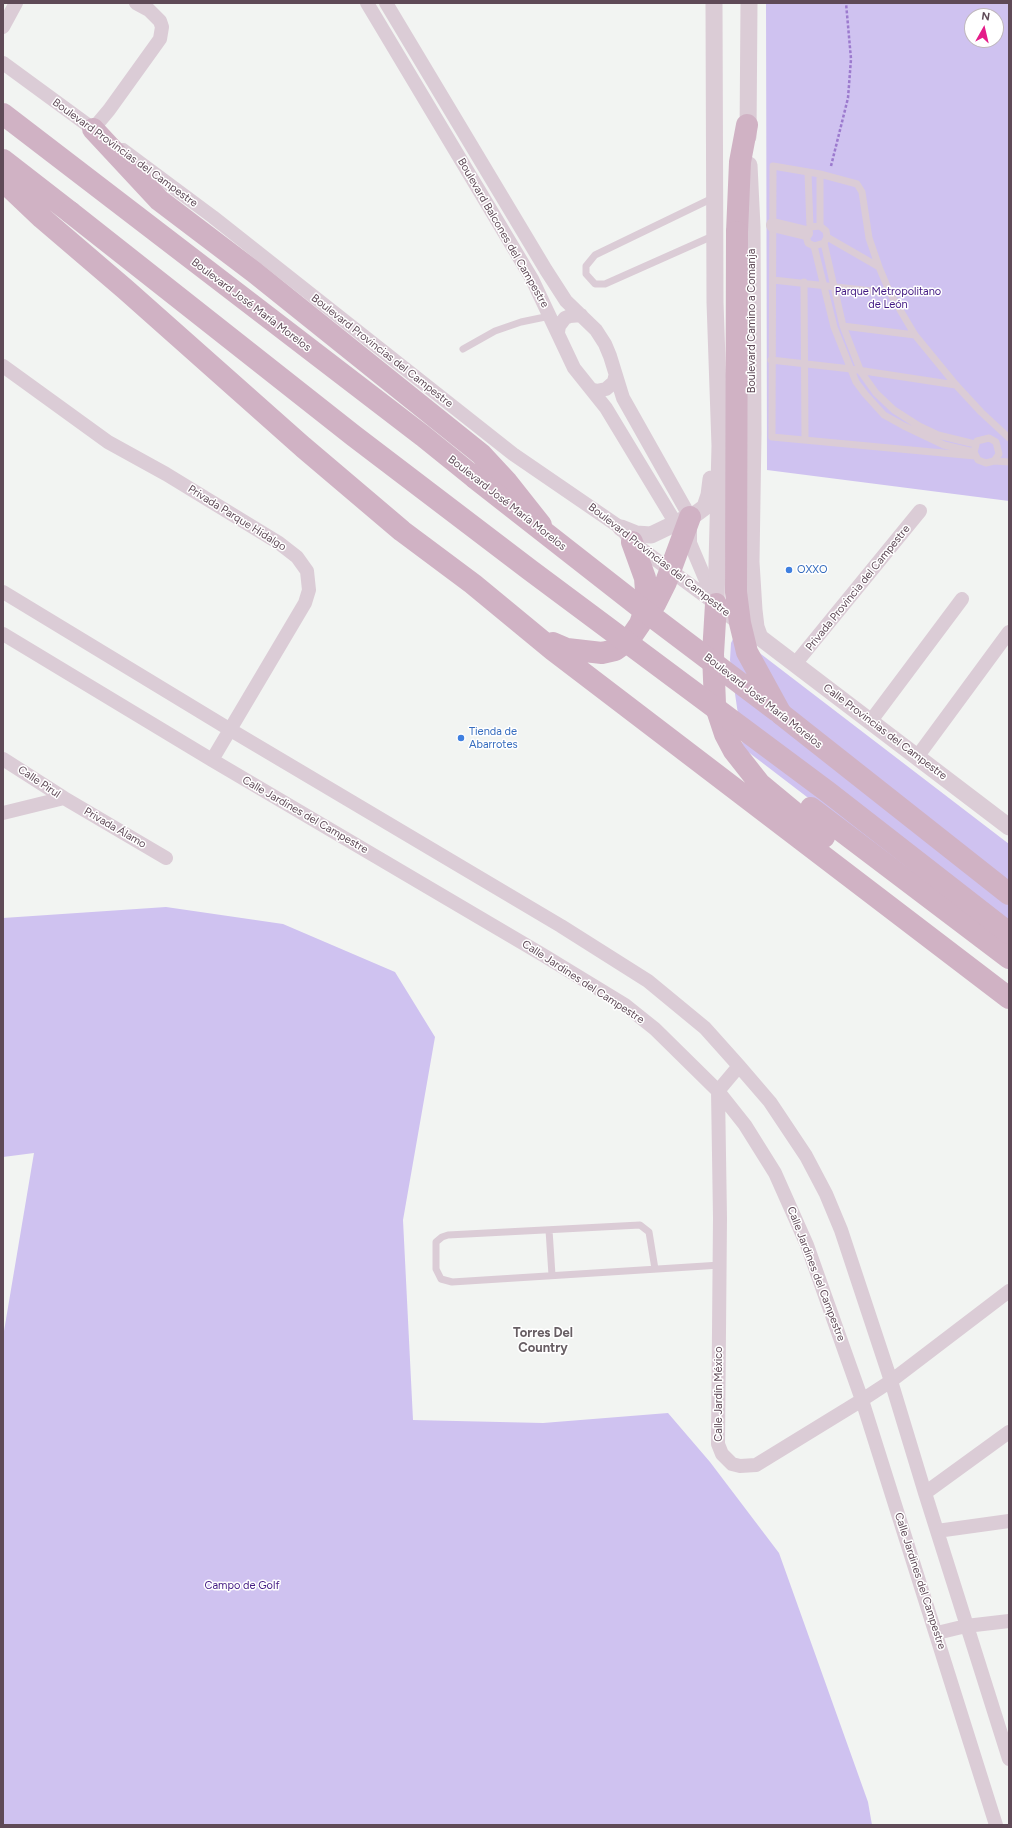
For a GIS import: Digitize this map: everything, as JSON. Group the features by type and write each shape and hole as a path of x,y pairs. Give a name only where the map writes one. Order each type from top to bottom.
{"main road":[{"name":"Boulevard José María Morelos","path":"3,114 417,432 650,615 781,714 1009,894"},
{"path":"747,125 740,162 737,232 736,592 740,623 748,652 781,714"},
{"path":"93,129 159,200 254,272 481,454 559,544"},
{"path":"3,160 379,455 530,570 828,792 1009,933"},
{"path":"3,181 42,218 125,289 303,447 402,531 473,584 554,650 1009,998"},
{"path":"532,632 558,646 586,652 602,653 615,650 629,640 655,604 670,571 685,530"},
{"path":"626,535 642,565 647,591 647,604 640,624"},
{"path":"716,604 713,654 715,704 724,734 734,751 765,789 1009,984"},
{"path":"734,751 1009,958"},
{"path":"984,873 1009,881"}],"street":[{"path":"3,27 16,3"},
{"path":"93,129 109,110 160,39 162,26 160,21 149,10 136,3"},
{"name":"Boulevard Balcones del Campestre","path":"367,3 532,279 551,316 569,360 606,408 685,530"},
{"name":"Boulevard Balcones del Campestre","path":"388,3 546,270 566,301 596,330 605,344 623,398 685,530 716,604"},
{"path":"714,3 715,302 720,446 716,604"},
{"name":"Boulevard Camino a Comanja","path":"749,3 747,125 752,227 753,434 751,562 756,627 760,638"},
{"name":"Boulevard Provincias del Campestre","path":"3,63 175,189 513,454 626,535 670,571 760,638"},
{"path":"773,225 808,230"},
{"path":"558,332 559,326 566,318 580,315"},
{"name":"Privada Parque Hidalgo","path":"3,366 108,442 166,474 279,543 297,557 303,564 309,578 305,603 212,760"},
{"path":"591,389 596,391 606,389 614,382 616,377"},
{"path":"626,535 651,535 685,530 705,507 720,446"},
{"name":"Privada Provincia del Campestre","path":"795,664 920,511"},
{"path":"3,592 229,730 561,926 648,981 705,1028 740,1066 770,1102 806,1156 826,1194 841,1230 891,1381 936,1531 1009,1759"},
{"path":"870,722 962,599"},
{"path":"917,757 1009,632"},
{"name":"Calle Jardines del Campestre","path":"3,634 212,760 543,955 625,1006 655,1029 718,1091 745,1125 775,1173 794,1213 862,1400 937,1633 996,1825"},
{"name":"Calle Provincias del Campestre","path":"760,638 1009,827"},
{"name":"Calle Pirul","path":"3,758 64,798"},
{"name":"Calle Pirul","path":"3,813 64,798"},
{"name":"Privada Álamo","path":"64,798 166,858"},
{"path":"718,1091 740,1066"},
{"name":"Calle Jardín México","path":"718,1091 720,1265 718,1444 726,1459 732,1464 740,1466 756,1465 862,1400 891,1381 1009,1290"},
{"path":"925,1494 1009,1432"},
{"path":"936,1531 1009,1521"},
{"path":"937,1633 966,1626 1009,1621"}],"lane":[{"path":"974,454 772,437 771,360 773,166 820,174 829,178 857,184 862,192 869,238 879,267 890,293 915,335 956,385 1009,438"},
{"path":"808,173 808,230 806,240 814,246 834,327 856,382 884,415 938,443 974,454 981,462 994,460 1009,462"},
{"path":"820,174 820,226"},
{"path":"715,197 595,254 586,266 586,274 595,284 605,284 715,234"},
{"path":"808,230 820,226"},
{"path":"820,226 826,230 825,240 843,326 862,372 876,394 894,410 938,435 975,444"},
{"path":"825,240 879,267"},
{"path":"814,246 825,240"},
{"path":"773,280 804,282 890,293"},
{"path":"804,282 805,439"},
{"path":"463,349 495,331 521,322 551,316"},
{"path":"843,326 915,335"},
{"path":"771,360 851,369 862,372 956,385"},
{"path":"989,438 994,424"},
{"path":"974,454 975,444 981,439 989,438 998,446 999,454 994,460"},
{"path":"655,1269 649,1232 640,1225 442,1237 436,1242 436,1269 441,1278 452,1282 720,1265"},
{"path":"548,1230 552,1275"}],"path":[{"path":"829,178 848,98 851,59 846,3"}],"green space":[{"name":"Parque Metropolitano de León","path":"766,3 1009,3 1009,501 767,470"},
{"path":"734,637 740,638 1009,844 1009,970 895,882 999,944 743,748 730,660 731,643"},
{"name":"Campo de Golf","path":"166,907 283,924 395,972 435,1037 403,1220 413,1420 543,1423 668,1413 710,1462 779,1553 868,1802 872,1825 3,1825 3,1337 34,1153 3,1157 3,918"}],"place":[{"name":"OXXO","path":"789,570"},
{"name":"Tienda de Abarrotes","path":"461,738"}],"district":[{"name":"Torres Del Country","path":"543,1340"}]}
